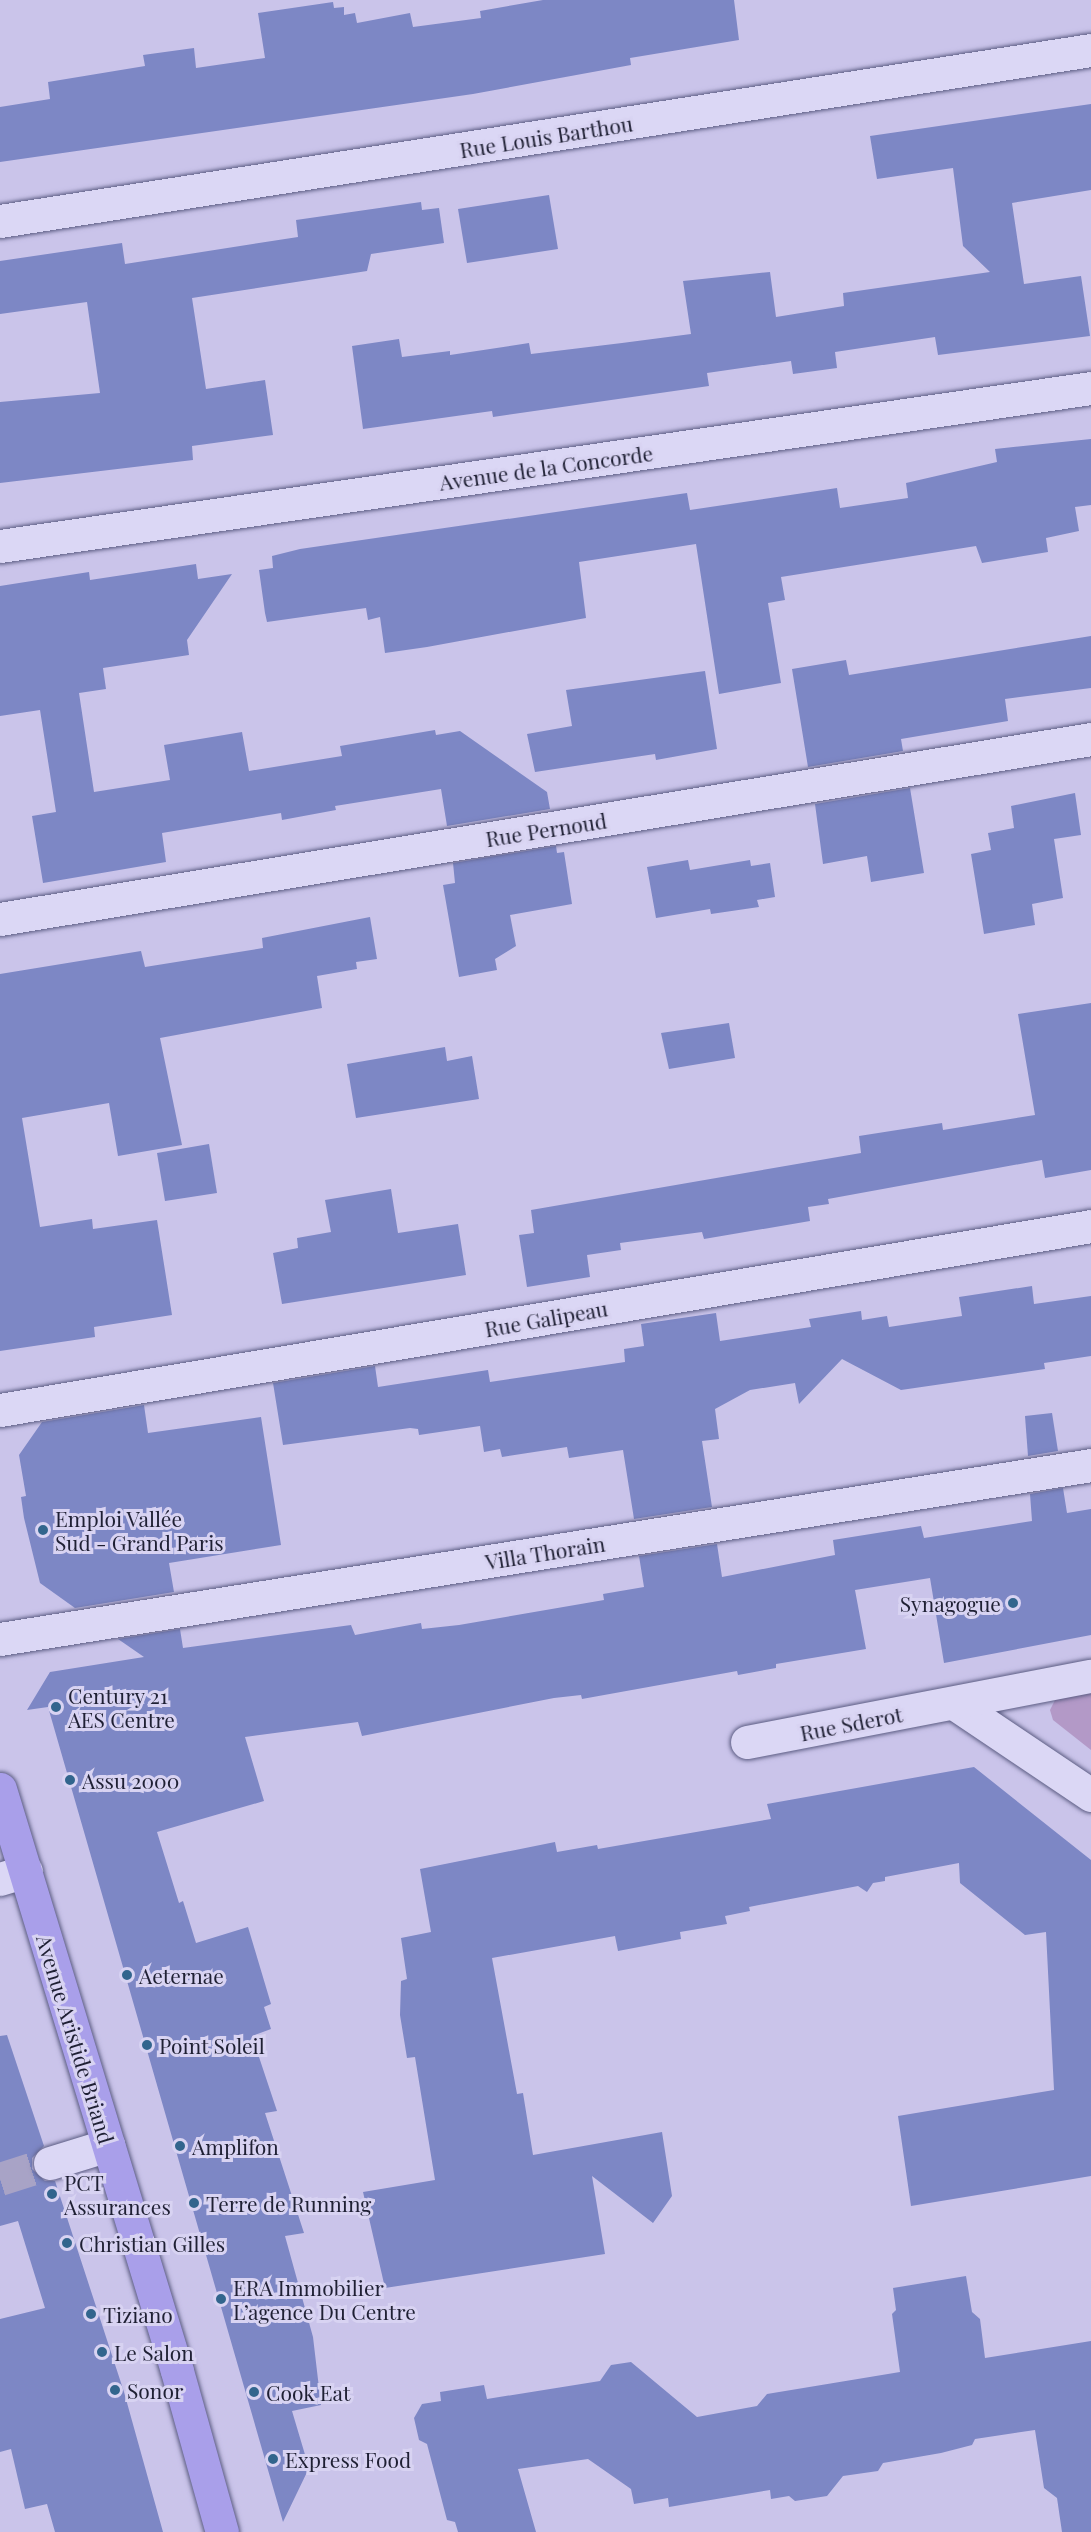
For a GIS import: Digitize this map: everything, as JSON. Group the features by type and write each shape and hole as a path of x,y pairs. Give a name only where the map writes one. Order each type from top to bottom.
{"main road":[{"name":"Avenue Aristide Briand","path":"0,1789 13,1875 108,2145 222,2532"}],"street":[{"name":"Rue Louis Barthou","path":"0,221 1091,50"},
{"name":"Avenue de la Concorde","path":"0,546 1091,388"},
{"name":"Rue Pernoud","path":"0,919 1091,739"},
{"name":"Rue Galipeau","path":"0,1410 1091,1226"},
{"name":"Villa Thorain","path":"0,1640 1091,1465"},
{"name":"Rue Sderot","path":"747,1742 1091,1676"},
{"path":"954,1703 1091,1795"},
{"path":"50,2163 108,2145"}],"shaded area":[{"path":"1091,1688 1091,1750 1053,1720 1050,1710 1058,1694"}],"building":[{"path":"543,0 734,0 739,40 630,58 631,65 473,94 0,162 0,107 50,99 48,82 145,66 143,55 194,48 196,68 265,58 258,13 333,2 334,8 344,7 344,15 355,13 357,23 410,13 413,27 481,18 480,11"},
{"path":"1091,104 1091,190 1012,203 1024,284 1081,276 1090,336 938,355 935,337 835,352 837,368 793,374 791,361 707,373 709,386 493,417 492,411 363,429 352,346 399,339 402,357 450,351 450,355 529,343 531,354 691,334 683,281 770,272 776,317 844,306 843,293 990,272 963,246 953,168 877,179 870,136"},
{"path":"549,195 558,249 467,263 458,209"},
{"path":"421,202 422,210 439,208 444,243 371,254 367,271 192,298 206,389 265,380 273,435 192,446 193,460 0,483 0,402 100,393 87,302 0,314 0,261 122,243 125,264 298,237 296,220"},
{"path":"1091,439 1091,505 1075,507 1079,531 1046,538 1048,552 982,563 976,546 781,577 785,600 768,603 781,683 719,694 696,544 579,562 586,618 427,647 385,653 380,617 368,620 366,608 267,622 265,613 259,570 273,568 272,556 300,549 687,493 690,510 837,488 840,508 908,498 906,483 997,462 995,449"},
{"path":"196,564 198,579 232,574 187,640 189,655 103,668 106,689 79,693 94,792 170,780 164,745 242,732 249,771 342,756 340,746 435,730 436,735 460,731 547,792 550,809 447,826 441,789 335,806 336,810 282,820 281,813 162,833 166,862 43,883 32,816 56,812 40,710 0,716 0,586 89,572 90,580"},
{"path":"1091,636 1091,688 1005,699 1008,721 901,739 903,751 808,767 792,669 846,660 849,675"},
{"path":"705,671 717,749 656,760 655,754 535,772 527,734 572,726 566,690"},
{"path":"910,788 924,873 871,882 867,856 823,864 815,804"},
{"path":"1075,793 1081,835 1054,839 1063,898 1032,904 1035,925 984,934 971,854 991,850 988,833 1014,828 1011,806"},
{"path":"556,846 557,853 564,852 572,904 510,915 516,946 495,959 497,970 459,977 443,885 455,883 453,863"},
{"path":"688,860 690,870 750,860 751,866 770,863 775,897 757,900 759,907 711,914 710,909 656,918 647,867"},
{"path":"370,917 377,959 356,962 357,969 317,976 322,1008 160,1038 182,1145 118,1156 109,1103 22,1118 40,1227 92,1219 93,1229 157,1220 172,1315 94,1327 95,1337 0,1351 0,974 141,951 145,967 263,948 262,938"},
{"path":"1091,1003 1091,1170 1045,1178 1042,1160 828,1199 829,1204 808,1207 810,1221 704,1239 702,1232 620,1243 621,1250 587,1255 590,1277 527,1287 519,1235 534,1233 531,1210 861,1153 859,1136 942,1123 943,1130 1035,1115 1018,1014"},
{"path":"729,1023 735,1058 669,1069 661,1033"},
{"path":"445,1047 447,1061 472,1056 479,1099 356,1118 347,1064"},
{"path":"209,1144 217,1193 165,1201 157,1153"},
{"path":"391,1189 398,1233 458,1224 466,1275 282,1304 273,1253 298,1248 297,1238 331,1232 325,1200"},
{"path":"1032,1286 1034,1304 1091,1296 1091,1356 1044,1363 1045,1369 901,1390 842,1359 799,1404 795,1383 750,1390 715,1409 719,1439 702,1441 712,1507 634,1519 623,1450 569,1458 567,1447 502,1457 500,1449 484,1452 480,1426 419,1435 418,1429 410,1428 283,1445 273,1383 375,1366 378,1387 488,1370 490,1382 625,1362 624,1349 644,1346 641,1324 716,1313 720,1341 811,1327 809,1319 861,1311 862,1320 887,1316 889,1327 962,1316 959,1297"},
{"path":"144,1405 148,1433 261,1417 281,1545 169,1563 174,1592 75,1608 40,1583 24,1518 21,1497 26,1496 19,1455 42,1422"},
{"path":"1052,1413 1058,1451 1028,1456 1025,1416"},
{"path":"1063,1488 1067,1513 1091,1509 1091,1635 944,1663 930,1578 855,1590 866,1649 776,1664 776,1668 738,1675 737,1671 582,1699 581,1695 554,1698 362,1736 358,1722 245,1737 264,1801 157,1832 179,1903 183,1901 196,1943 248,1927 271,2004 264,2007 271,2029 252,2036 277,2111 265,2113 304,2233 285,2236 313,2337 321,2405 292,2411 309,2468 283,2522 48,1707 27,1710 50,1672 144,1657 118,1639 180,1629 183,1648 351,1625 355,1635 421,1623 422,1629 459,1625 604,1600 603,1594 644,1587 639,1556 717,1544 722,1577 835,1555 833,1540 921,1526 924,1538 1032,1521 1030,1494"},
{"path":"974,1767 1091,1860 1091,2176 911,2206 898,2116 1054,2090 1046,1932 1025,1935 960,1883 959,1863 885,1877 885,1881 873,1883 867,1892 858,1886 749,1907 750,1911 725,1916 727,1924 680,1932 681,1939 618,1951 615,1936 492,1958 517,2094 523,2093 533,2155 662,2132 672,2196 653,2223 592,2176 605,2254 385,2288 363,2192 435,2180 415,2057 407,2058 400,2015 401,1981 407,1979 401,1938 431,1932 420,1869 555,1842 557,1852 597,1845 598,1849 771,1819 767,1804"},
{"path":"7,2035 44,2146 32,2158 32,2169 45,2181 55,2181 124,2392 163,2532 55,2532 47,2504 25,2509 11,2449 0,2452 0,2319 45,2308 18,2221 0,2226 0,2036"},
{"path":"966,2276 972,2312 980,2319 985,2358 1091,2341 1091,2532 1062,2532 1057,2498 1044,2488 1035,2430 975,2439 972,2445 883,2463 878,2471 843,2476 827,2496 795,2501 789,2496 771,2499 770,2490 669,2507 668,2498 634,2504 631,2489 588,2459 518,2469 536,2532 458,2532 455,2522 447,2520 427,2444 419,2440 414,2418 422,2404 441,2401 440,2392 484,2385 487,2399 600,2381 611,2365 631,2362 697,2417 757,2406 767,2394 900,2372 892,2314 896,2310 893,2288"}],"tunnel":[{"path":"0,2179 50,2163"}],"place":[{"name":"Emploi Vallée Sud - Grand Paris","path":"43,1530"},
{"name":"Synagogue","path":"1013,1603"},
{"name":"Century 21 AES Centre","path":"56,1707"},
{"name":"Assu 2000","path":"70,1780"},
{"name":"Aeternae","path":"127,1975"},
{"name":"Point Soleil","path":"147,2045"},
{"name":"Amplifon","path":"180,2146"},
{"name":"PCT Assurances","path":"52,2194"},
{"name":"Terre de Running","path":"194,2203"},
{"name":"Christian Gilles","path":"67,2243"},
{"name":"ERA Immobilier L’agence Du Centre","path":"221,2299"},
{"name":"Tiziano","path":"91,2314"},
{"name":"Le Salon","path":"102,2352"},
{"name":"Sonor","path":"115,2390"},
{"name":"Cook Eat","path":"254,2392"},
{"name":"Express Food","path":"273,2459"}]}
